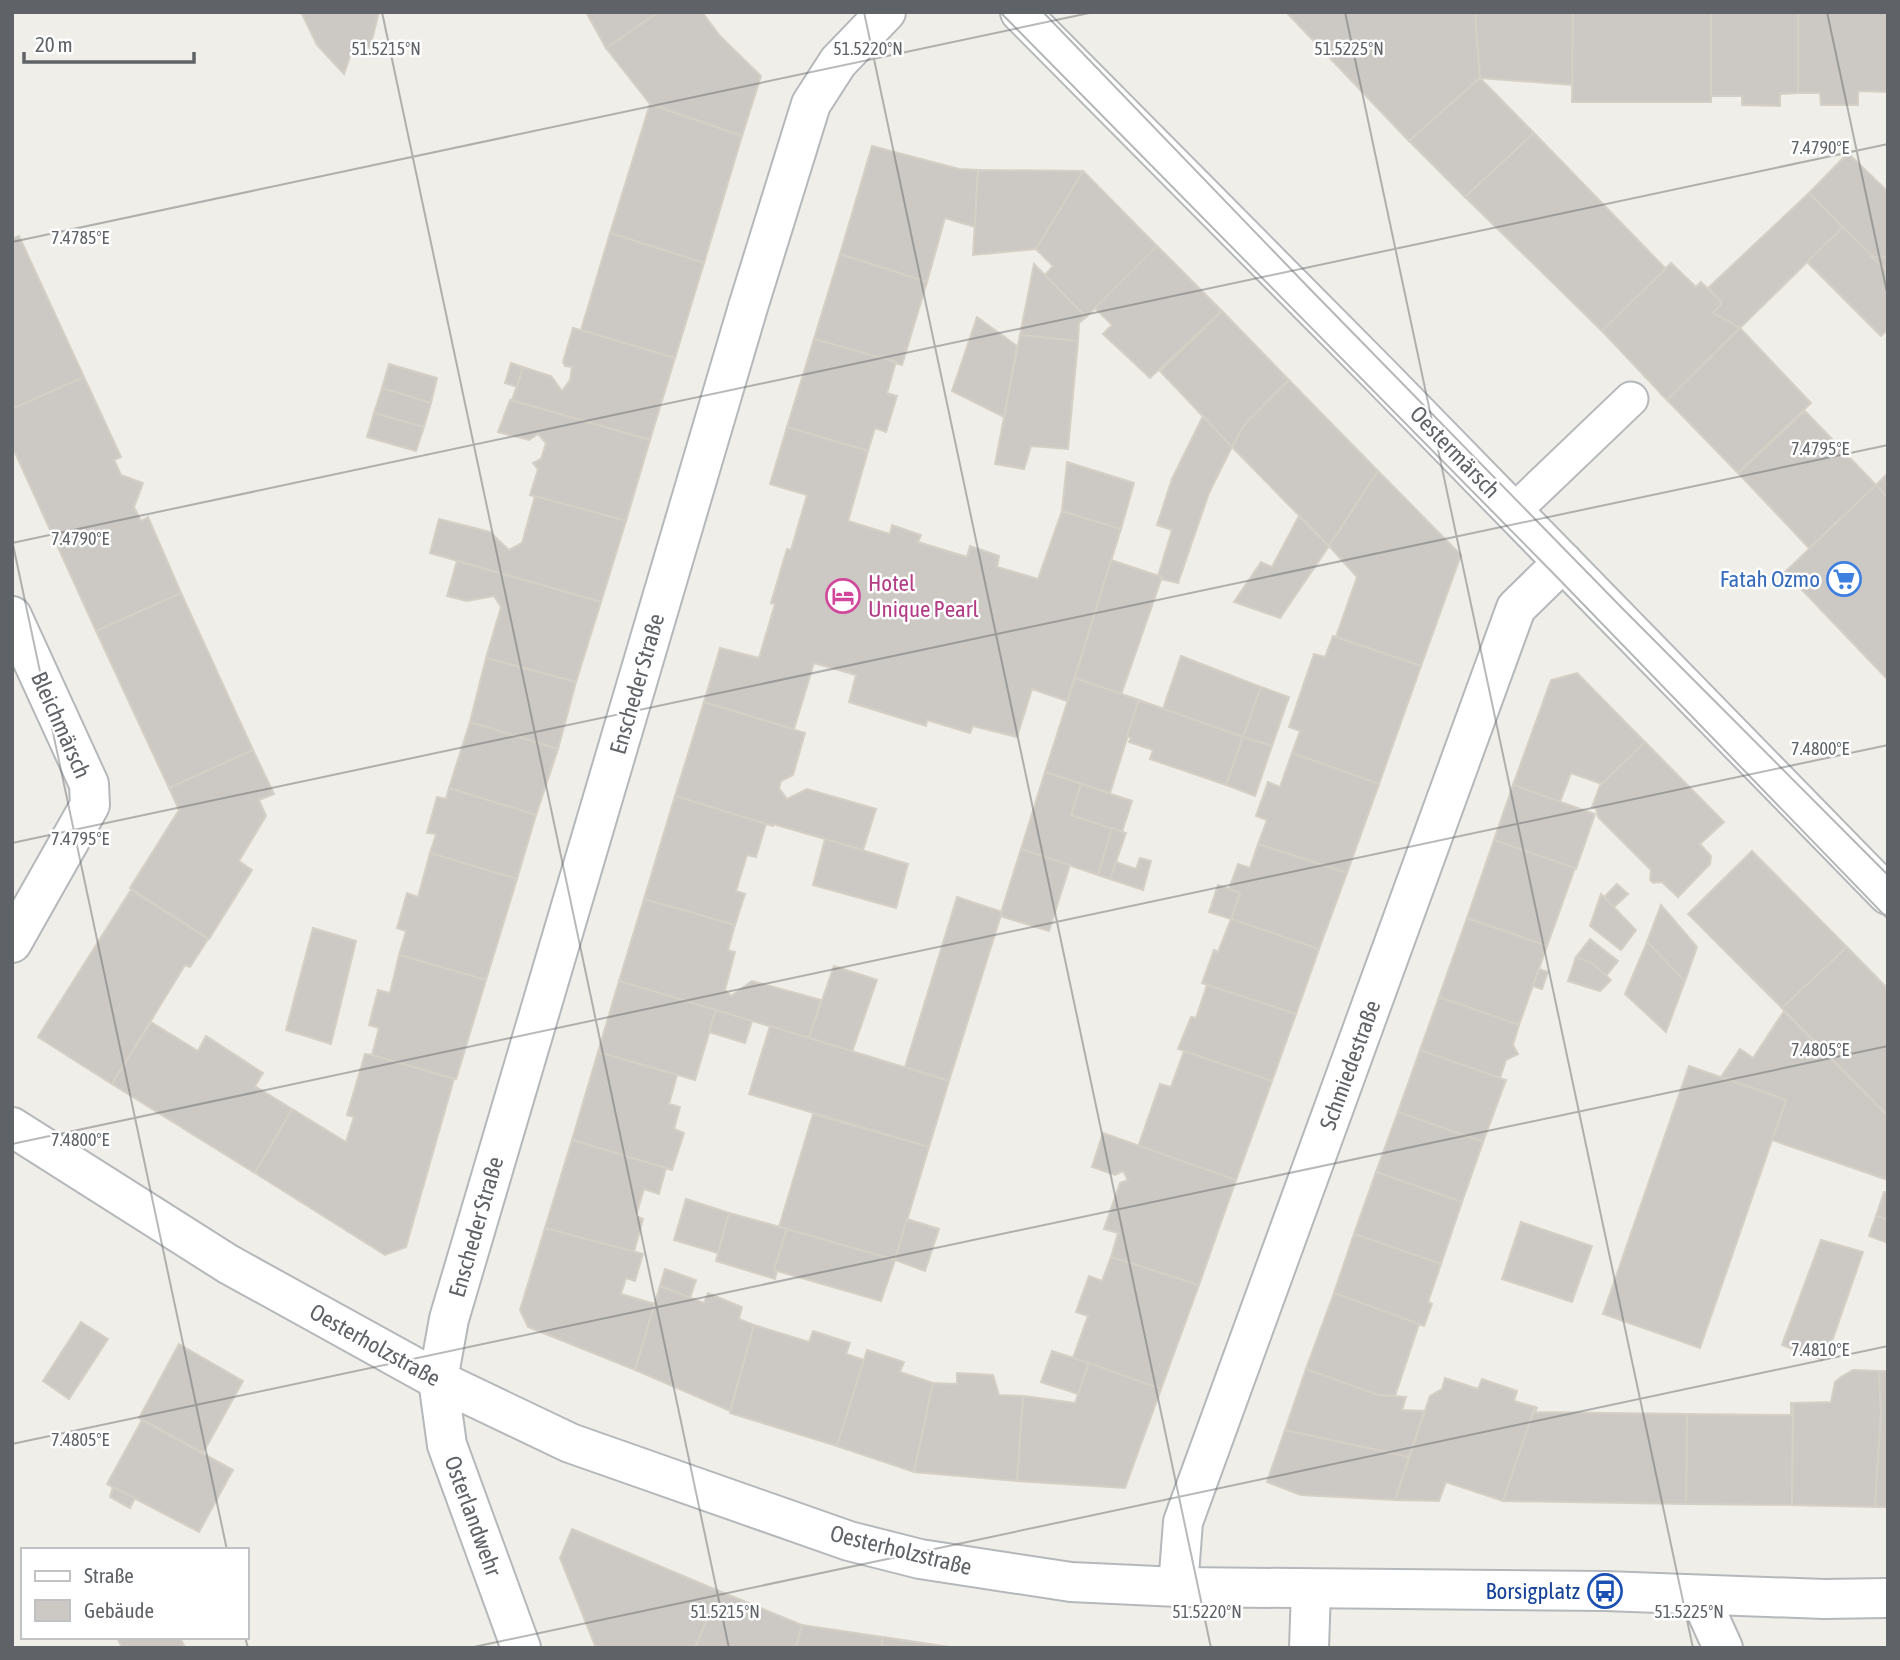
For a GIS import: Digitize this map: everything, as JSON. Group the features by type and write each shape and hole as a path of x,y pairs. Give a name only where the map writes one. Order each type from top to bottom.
{"street":[{"name":"Enscheder Straße","path":"438,1380 449,1319 748,307 811,104 838,62 886,12"},
{"name":"Oestermärsch","path":"1020,12 1888,895"},
{"name":"Schmiedestraße","path":"1178,1587 1184,1522 1516,608 1563,562"},
{"name":"Bleichmärsch","path":"12,616 89,784 90,805 12,943"},
{"name":"Oesterholzstraße","path":"12,1127 228,1264 438,1380 570,1443 849,1541 920,1559 1071,1582 1178,1587 1605,1591 1824,1599 1888,1598"},
{"name":"Osterlandwehr","path":"438,1380 447,1445 521,1648"},
{"path":"1309,1648 1311,1590"},
{"path":"1699,1595 1723,1648"}],"lane":[{"path":"1513,512 1631,399"}],"building":[{"path":"301,12 379,12 370,48 355,42 344,74 317,45"},
{"path":"586,12 659,12 606,48"},
{"path":"659,12 702,12 720,36 761,76 742,136 650,104 606,48"},
{"path":"1286,12 1475,12 1480,78 1409,141"},
{"path":"1475,12 1573,12 1573,85 1480,78"},
{"path":"1573,12 1711,12 1711,102 1572,102"},
{"path":"1711,12 1798,12 1798,93 1780,94 1780,106 1742,105 1742,96 1711,96"},
{"path":"1798,12 1888,12 1888,92 1858,91 1858,105 1821,105 1820,93 1798,93"},
{"path":"1480,78 1534,133 1465,197 1409,141"},
{"path":"650,104 742,136 704,263 610,233"},
{"path":"1534,133 1666,269 1602,331 1465,197"},
{"path":"872,146 959,169 978,170 975,227 945,218 927,282 840,254"},
{"path":"1848,153 1888,192 1888,257 1872,257 1809,193"},
{"path":"978,170 1083,171 1036,249 973,255"},
{"path":"1083,171 1157,246 1086,317 1045,275 1053,266 1036,249"},
{"path":"1809,193 1843,227 1740,328 1713,313 1722,303 1708,288"},
{"path":"1843,227 1888,271 1888,329 1881,336 1807,262"},
{"path":"610,233 704,263 675,358 581,330"},
{"path":"19,236 84,377 12,409 12,239"},
{"path":"1157,246 1222,311 1150,378 1103,334 1112,325 1095,308"},
{"path":"840,254 927,282 902,365 814,339"},
{"path":"1872,257 1888,257 1888,271"},
{"path":"1671,263 1696,287 1701,282 1722,303 1713,313 1740,328 1667,400 1602,331"},
{"path":"1034,264 1086,317 1079,323 1078,341 1020,335"},
{"path":"1222,311 1289,380 1244,425 1232,447 1160,371"},
{"path":"977,317 1017,346 1004,417 952,391"},
{"path":"573,328 675,358 650,440 512,400 523,367 551,376 562,391 570,380 572,367 565,366 563,362"},
{"path":"1740,328 1811,403 1738,473 1667,400"},
{"path":"1020,335 1078,341 1068,449 1031,446 1024,469 995,464"},
{"path":"814,339 896,362 887,393 897,396 886,432 875,428 868,451 787,427"},
{"path":"511,363 523,367 517,387 505,383"},
{"path":"389,364 437,378 431,403 382,388"},
{"path":"84,377 121,457 114,460 121,475 143,483 134,507 141,521 148,517 181,593 96,631 12,446 12,409"},
{"path":"1289,380 1378,471 1329,546 1232,447 1244,425"},
{"path":"382,388 431,403 424,427 374,413"},
{"path":"510,400 650,440 626,521 530,495 538,469 533,463 541,459 546,443 538,434 529,440 498,432"},
{"path":"1805,411 1876,485 1809,548 1738,473"},
{"path":"374,413 424,427 416,451 367,437"},
{"path":"1203,416 1232,447 1209,493 1178,583 1158,576 1172,530 1157,525 1172,479"},
{"path":"787,427 868,451 848,521 890,534 892,525 921,535 918,542 967,557 970,546 999,556 997,567 1038,579 1062,511 1121,529 1067,701 1032,689 1017,737 973,726 970,733 927,720 926,726 849,702 856,675 814,663 794,729 704,702 720,648 759,658 775,604 771,603 787,549 791,550 807,495 770,484"},
{"path":"1067,462 1134,483 1121,529 1062,511"},
{"path":"1378,471 1461,555 1421,666 1336,637 1357,577 1329,546"},
{"path":"1888,473 1888,498 1876,485"},
{"path":"1876,485 1888,498 1888,680 1785,572"},
{"path":"535,496 626,521 601,602 430,553 439,519 490,532 509,550 522,543"},
{"path":"1299,516 1329,546 1280,618 1234,602 1261,562 1272,567"},
{"path":"1111,560 1162,577 1121,695 1075,678"},
{"path":"457,561 601,602 576,682 486,658 501,607 494,596 467,601 447,596"},
{"path":"181,593 253,750 169,788 96,631"},
{"path":"1333,636 1421,666 1379,784 1292,753 1300,731 1289,727 1314,654 1325,657"},
{"path":"1181,656 1261,687 1243,737 1163,709"},
{"path":"486,658 576,682 558,749 470,722"},
{"path":"1577,673 1645,742 1602,784 1571,773 1560,802 1513,785 1551,680"},
{"path":"1075,678 1139,700 1110,793 1045,772"},
{"path":"1261,687 1289,697 1272,746 1243,737"},
{"path":"1139,700 1243,737 1226,785 1150,759 1153,750 1129,742 1131,738 1127,736"},
{"path":"704,702 805,733 793,775 781,781 779,788 787,799 807,789 876,809 863,850 675,796"},
{"path":"470,722 558,749 536,815 449,788"},
{"path":"1243,737 1272,746 1255,796 1226,785"},
{"path":"1645,742 1724,822 1700,844 1711,856 1710,864 1678,897 1662,882 1653,883 1650,880 1651,870 1598,817 1596,808 1592,807 1601,783"},
{"path":"253,750 274,794 259,800 266,816 239,861 252,870 209,939 130,888 179,810 169,788"},
{"path":"1292,753 1379,784 1347,873 1258,844 1267,820 1256,816 1268,782 1280,787"},
{"path":"1045,772 1081,784 1071,815 1112,828 1098,875 1021,849"},
{"path":"1081,784 1132,801 1122,832 1071,815"},
{"path":"1513,785 1595,814 1576,869 1494,840"},
{"path":"449,788 536,815 517,879 430,853 436,834 427,833 437,797 446,799"},
{"path":"675,796 766,824 756,857 747,855 736,891 745,894 735,925 644,899"},
{"path":"1112,828 1126,833 1110,879 1098,875"},
{"path":"825,839 908,864 896,908 813,885"},
{"path":"1494,840 1575,868 1547,946 1467,918"},
{"path":"1258,844 1347,873 1319,949 1231,919 1240,893 1229,889 1238,864 1250,868"},
{"path":"1021,849 1070,865 1049,931 1000,916"},
{"path":"1752,851 1847,947 1782,1008 1688,914"},
{"path":"430,853 517,879 486,980 399,955 406,931 397,928 407,893 418,897"},
{"path":"1140,858 1151,861 1143,890 1110,879 1116,862 1136,869"},
{"path":"1617,884 1628,894 1614,907 1604,897"},
{"path":"1218,885 1240,893 1231,919 1209,912"},
{"path":"131,890 208,939 190,967 185,965 112,1084 38,1037"},
{"path":"1601,894 1636,930 1621,950 1590,926"},
{"path":"957,897 1002,912 949,1081 905,1067"},
{"path":"644,899 735,925 728,950 735,952 725,990 731,996 752,981 821,1000 809,1038 619,981"},
{"path":"1661,905 1697,947 1685,981 1647,942"},
{"path":"1467,918 1547,946 1519,1025 1439,997"},
{"path":"1231,919 1319,949 1296,1014 1202,983 1214,950 1218,952"},
{"path":"313,928 356,941 331,1044 286,1030"},
{"path":"1590,939 1618,961 1606,976 1592,963 1576,957"},
{"path":"1647,942 1685,981 1666,1032 1625,994"},
{"path":"1847,947 1888,989 1888,1116 1782,1008"},
{"path":"399,955 486,980 456,1079 372,1055 379,1028 369,1025 378,990 390,993"},
{"path":"1576,957 1592,963 1611,980 1600,991 1568,981"},
{"path":"834,966 877,980 852,1052 809,1038"},
{"path":"1539,969 1548,972 1542,989 1533,986"},
{"path":"619,981 716,1010 695,1080 598,1052"},
{"path":"1207,985 1296,1014 1272,1081 1178,1049 1191,1017 1196,1018"},
{"path":"1439,997 1519,1025 1513,1045 1518,1054 1506,1060 1500,1078 1420,1050"},
{"path":"716,1010 752,1021 745,1043 709,1032"},
{"path":"1784,1011 1888,1116 1888,1180 1772,1140 1786,1100 1721,1077 1740,1049 1753,1058"},
{"path":"151,1022 198,1051 206,1036 263,1073 255,1086 292,1109 255,1173 112,1084"},
{"path":"770,1026 949,1081 929,1147 749,1094"},
{"path":"1420,1050 1506,1080 1483,1142 1398,1112"},
{"path":"1184,1051 1272,1081 1236,1180 1138,1147 1160,1084 1171,1087"},
{"path":"598,1052 677,1075 669,1104 680,1107 674,1129 684,1133 672,1170 572,1140"},
{"path":"365,1054 454,1079 406,1247 385,1255 255,1173 292,1109 346,1142 354,1117 347,1115"},
{"path":"1689,1066 1786,1100 1700,1348 1603,1314"},
{"path":"1398,1112 1483,1142 1462,1202 1376,1172"},
{"path":"813,1114 929,1147 895,1260 779,1227"},
{"path":"1103,1133 1236,1180 1199,1285 1111,1257 1118,1233 1104,1229 1120,1183 1128,1180 1123,1171 1115,1175 1092,1167"},
{"path":"572,1140 666,1168 659,1194 644,1189 636,1216 643,1219 634,1252 545,1228"},
{"path":"1376,1172 1462,1202 1441,1264 1354,1234"},
{"path":"1884,1192 1888,1193 1888,1220 1876,1216"},
{"path":"686,1199 729,1213 718,1253 674,1240"},
{"path":"729,1213 787,1229 774,1270 777,1271 775,1279 716,1261"},
{"path":"1876,1216 1888,1220 1888,1243 1869,1236"},
{"path":"907,1219 939,1229 925,1271 895,1260"},
{"path":"1521,1222 1592,1246 1572,1302 1502,1279"},
{"path":"545,1228 643,1254 635,1281 626,1278 621,1294 655,1304 635,1370 528,1327 520,1310"},
{"path":"787,1229 895,1260 881,1301 774,1270"},
{"path":"1354,1234 1441,1264 1428,1302 1432,1304 1424,1326 1334,1293"},
{"path":"1821,1240 1863,1252 1830,1347 1822,1360 1782,1345"},
{"path":"1111,1257 1199,1285 1161,1389 1073,1358 1088,1316 1076,1312 1089,1276 1102,1281"},
{"path":"665,1269 696,1280 690,1298 660,1286"},
{"path":"660,1286 704,1303 708,1293 742,1307 739,1319 754,1325 730,1411 635,1370"},
{"path":"1334,1293 1419,1324 1395,1396 1378,1395 1306,1369"},
{"path":"81,1322 108,1339 69,1399 43,1381"},
{"path":"754,1325 809,1342 813,1331 850,1343 846,1354 864,1360 837,1446 730,1413"},
{"path":"179,1344 243,1381 203,1453 139,1418"},
{"path":"867,1350 904,1362 900,1372 933,1383 914,1472 837,1446"},
{"path":"1052,1351 1089,1363 1078,1394 1041,1382"},
{"path":"1089,1363 1161,1389 1125,1488 1017,1481 1023,1396 1075,1403"},
{"path":"1306,1369 1378,1395 1406,1397 1402,1410 1424,1411 1409,1457 1285,1430"},
{"path":"1853,1370 1879,1371 1881,1413 1875,1507 1792,1505 1793,1403 1831,1402 1835,1382"},
{"path":"1879,1371 1888,1371 1888,1507 1875,1507 1881,1413"},
{"path":"957,1373 993,1375 999,1395 1023,1396 1017,1481 914,1472 933,1383 957,1384"},
{"path":"1445,1378 1478,1389 1482,1379 1517,1391 1514,1401 1535,1407 1503,1501 1446,1482 1439,1501 1395,1500 1430,1396 1442,1389"},
{"path":"1791,1403 1792,1505 1686,1504 1687,1414 1791,1415"},
{"path":"1535,1407 1535,1412 1687,1414 1686,1504 1503,1501"},
{"path":"142,1420 233,1470 199,1532 107,1484"},
{"path":"1285,1430 1409,1457 1395,1500 1301,1495 1267,1482"},
{"path":"113,1487 135,1498 130,1508 110,1497"},
{"path":"572,1529 719,1591 695,1648 596,1648 560,1558"},
{"path":"719,1591 802,1625 796,1648 695,1648"},
{"path":"802,1625 883,1637 881,1648 796,1648"},
{"path":"883,1637 956,1648 881,1648"},
{"path":"118,1639 181,1639 185,1648 122,1648"}],"tram line":[{"path":"1000,12 1552,572 1888,919"},
{"path":"1043,12 1623,609 1888,875"}],"place":[{"name":"Fatah Ozmo","path":"1844,579"},
{"name":"Hotel Unique Pearl","path":"843,596"},
{"name":"Borsigplatz","path":"1605,1591"}]}
